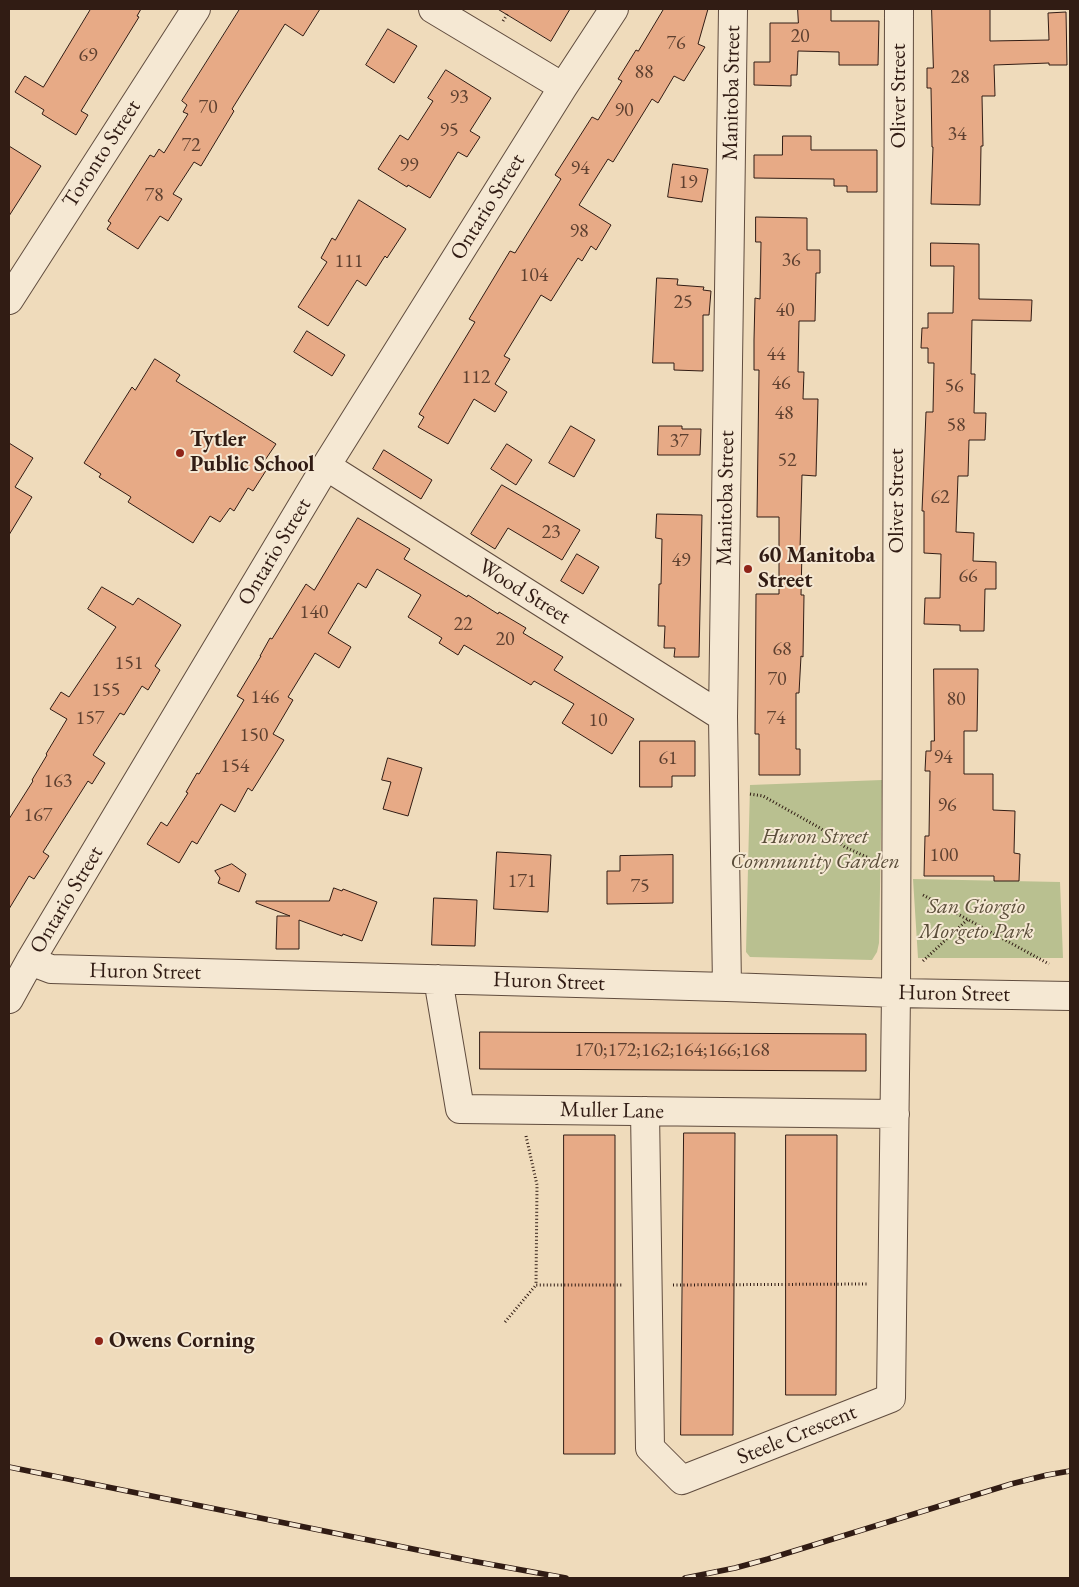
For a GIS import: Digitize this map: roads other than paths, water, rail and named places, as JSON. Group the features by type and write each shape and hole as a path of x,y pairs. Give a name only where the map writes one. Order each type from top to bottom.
{"street":[{"name":"Toronto Street","path":"9,300 196,9"},
{"path":"433,9 563,87"},
{"name":"Ontario Street","path":"9,999 326,466 563,87 614,9"},
{"name":"Manitoba Street","path":"727,987 723,717 733,9"},
{"name":"Oliver Street","path":"896,993 899,9"},
{"name":"Wood Street","path":"326,466 723,717"},
{"name":"Huron Street","path":"30,961 51,969 896,993 1070,996"},
{"name":"Muller Lane","path":"438,979 460,1109 894,1114"},
{"name":"Steele Crescent","path":"645,1111 650,1448 682,1480 891,1398 896,993"}],"railway":[{"path":"9,1467 472,1561 566,1578"},
{"path":"685,1578 768,1559 1011,1484 1070,1471"}],"place":[{"name":"Tytler Public School","path":"180,453"},
{"name":"60 Manitoba Street","path":"748,569"},
{"name":"Owens Corning","path":"99,1341"}],"park label":[{"name":"Huron Street Community Garden","path":"815,850"},
{"name":"San Giorgio Morgeto Park","path":"976,920"}]}
